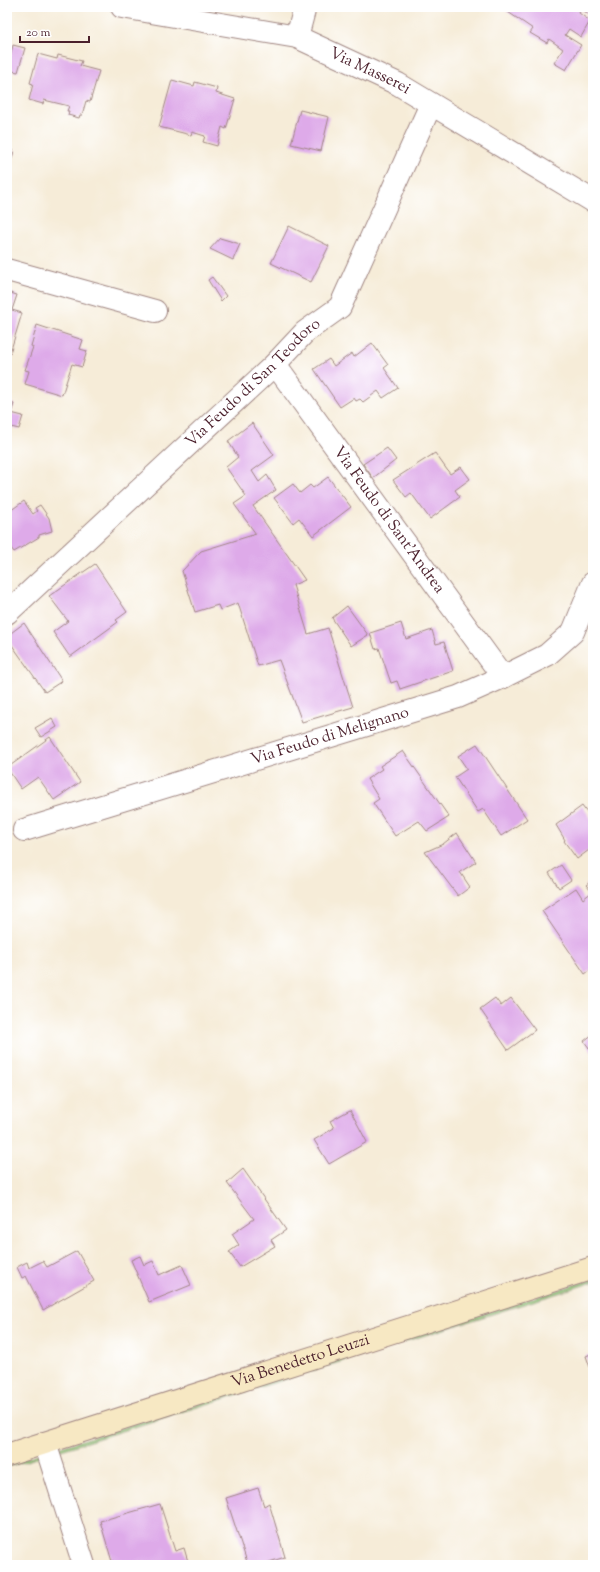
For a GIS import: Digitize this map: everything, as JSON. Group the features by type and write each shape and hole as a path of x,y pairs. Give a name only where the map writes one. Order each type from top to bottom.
{"street":[{"name":"Via Masserei","path":"122,7 297,37 398,84 593,201"},
{"path":"297,37 305,7"},
{"name":"Via Feudo di San Teodoro","path":"7,613 275,364 305,332 340,307 431,104"},
{"path":"7,270 155,311"},
{"name":"Via Feudo di Sant'Andrea","path":"275,364 502,677"},
{"name":"Via Feudo di Melignano","path":"24,830 458,697 546,655 573,632 593,583"},
{"name":"Via Benedetto Leuzzi","path":"7,1455 593,1268"},
{"path":"45,1443 84,1565"}],"green space":[{"path":"593,1279 593,1282 7,1467 7,1464"}],"building":[{"path":"593,7 593,17 581,9 579,13 590,21 581,37 569,29 565,35 581,45 566,70 554,63 563,49 549,39 547,43 530,33 533,29 502,8"},
{"path":"13,45 25,48 18,72 7,70"},
{"path":"38,54 57,59 58,55 82,61 80,66 99,71 90,102 86,101 82,115 80,115 79,118 68,115 69,111 67,111 69,106 44,100 43,104 29,100 33,84 30,83"},
{"path":"172,80 194,86 195,82 217,88 216,93 235,99 226,129 222,127 217,146 203,142 205,136 192,132 191,135 159,127"},
{"path":"300,110 329,117 321,151 291,144"},
{"path":"7,149 14,151 10,165 7,164"},
{"path":"289,226 329,246 311,282 271,263"},
{"path":"220,238 240,244 233,260 210,249"},
{"path":"212,277 226,296 221,301 208,280"},
{"path":"7,292 17,295 12,310 22,313 7,363"},
{"path":"37,325 83,340 80,349 87,351 82,367 72,364 62,395 25,384 29,371 25,370 33,347 31,346"},
{"path":"372,343 388,365 384,368 398,388 383,398 378,391 363,402 360,399 356,401 354,398 340,407 314,369 329,359 334,366 352,353 354,357"},
{"path":"7,402 14,404 11,413 23,416 19,429 7,426"},
{"path":"252,423 274,455 252,471 259,482 267,475 276,490 253,506 305,580 293,585 308,634 328,628 353,707 302,722 279,660 258,666 238,603 220,610 218,605 195,612 182,571 201,551 256,534 234,504 246,496 226,467 238,457 228,441"},
{"path":"387,448 396,460 373,478 363,464"},
{"path":"435,453 450,474 461,467 470,479 455,490 460,497 430,519 411,493 406,497 393,480"},
{"path":"328,477 351,507 313,536 299,518 293,523 274,498 293,484 300,493 310,485 313,488"},
{"path":"24,501 33,514 37,511 35,508 40,505 49,518 52,531 39,535 39,537 14,552 7,543 7,513"},
{"path":"95,564 127,612 116,620 118,622 70,657 53,632 68,621 49,596"},
{"path":"347,606 368,635 351,646 332,618"},
{"path":"24,623 62,681 45,692 7,638 7,636"},
{"path":"401,623 406,639 432,630 436,644 444,642 453,671 400,689 397,681 391,683 379,648 375,649 370,633"},
{"path":"52,718 57,727 41,737 35,728"},
{"path":"50,737 80,782 54,800 38,777 21,789 7,768"},
{"path":"477,744 527,819 501,836 483,809 478,812 455,777 467,769 458,756"},
{"path":"403,751 449,817 427,831 419,821 395,836 373,803 379,799 367,779 382,769 380,766"},
{"path":"582,806 593,821 593,847 577,859 564,841 565,840 556,825"},
{"path":"457,833 476,862 460,872 470,887 458,896 425,852 443,844"},
{"path":"561,865 571,880 559,888 549,873"},
{"path":"593,880 593,968 585,974 542,911 576,888 583,899 592,892 586,885"},
{"path":"495,998 501,1006 511,998 535,1030 508,1050 480,1009"},
{"path":"593,1034 593,1051 592,1052 584,1041"},
{"path":"350,1110 367,1142 329,1164 314,1140 334,1128 330,1121"},
{"path":"243,1169 286,1230 271,1240 275,1246 240,1267 229,1252 239,1245 232,1234 254,1219 227,1183"},
{"path":"77,1251 94,1281 43,1310 26,1276 22,1278 17,1267 27,1262 29,1268 43,1261 47,1267"},
{"path":"140,1256 144,1265 153,1261 159,1275 182,1265 191,1285 149,1302 131,1260"},
{"path":"593,1353 593,1376 586,1356"},
{"path":"258,1488 264,1506 269,1503 285,1557 260,1565 248,1565 226,1498"},
{"path":"160,1504 175,1551 184,1548 189,1565 113,1565 100,1521"}]}
